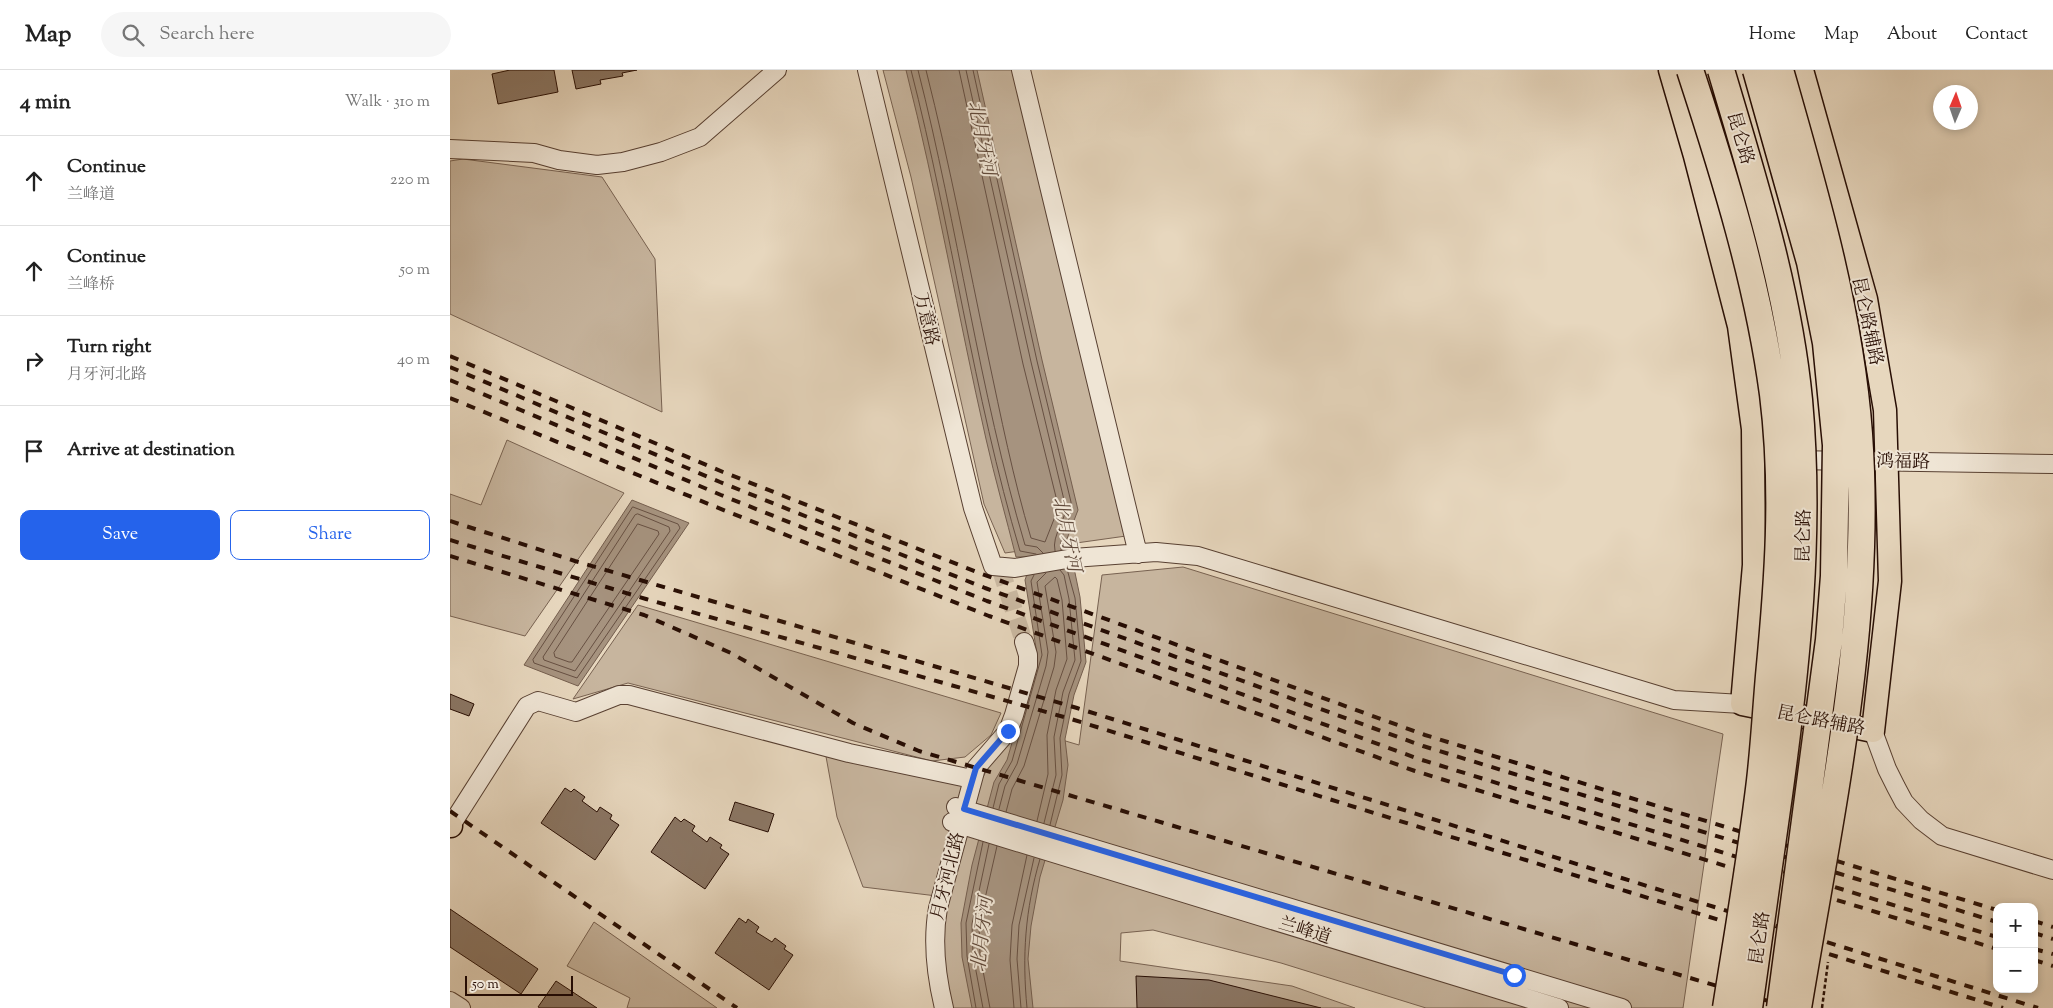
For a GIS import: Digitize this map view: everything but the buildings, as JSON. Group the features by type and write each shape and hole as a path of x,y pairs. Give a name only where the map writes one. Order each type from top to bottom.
{"highway":[{"path":"1690,70 1721,166 1755,289 1773,394 1780,478 1780,536 1760,778 1746,884 1726,1008"},
{"name":"昆仑路","path":"1721,70 1761,205 1782,287 1792,342 1799,400 1804,476 1802,590 1792,695 1749,1008"},
{"name":"昆仑路","path":"1756,70 1810,262 1826,343 1836,445 1834,576 1829,640 1780,1008"},
{"path":"1780,70 1830,256 1852,373 1859,432 1862,487 1859,581 1848,704 1838,807 1813,1008"},
{"path":"1760,778 1788,673 1802,590"},
{"path":"1798,1008 1848,704"},
{"path":"1743,1008 1746,884"}],"main road":[{"path":"1670,70 1695,156 1738,326 1753,429 1754,565 1742,704"},
{"name":"昆仑路辅路","path":"1742,704 1874,731 1890,580 1885,410 1866,300 1802,70"}],"street":[{"path":"450,149 534,153 559,160 597,165 623,162 661,152 700,137 777,70"},
{"name":"万意路","path":"867,70 973,508 1003,567"},
{"name":"万意路","path":"877,70 979,505 1003,567"},
{"path":"1021,70 1138,554"},
{"name":"鸿福路","path":"1753,460 1886,460 2053,464"},
{"path":"1003,567 1073,558 1156,552 1198,556 1674,700 1742,704"},
{"name":"月牙河北路","path":"968,778 1008,731 1012,723 1028,666 1028,655 1020,640 1023,655 1019,678"},
{"path":"450,826 527,706 538,701 576,712 619,696 629,695 849,753 968,778"},
{"name":"月牙河北路","path":"944,1008 935,954 934,930 962,817 968,765 1004,728 1009,713"},
{"path":"1874,731 1887,769 1904,802 1928,826 1942,836 2053,870"},
{"path":"962,817 1055,845"},
{"name":"月牙河北路","path":"938,1008 928,932 962,817"},
{"name":"兰峰道","path":"1055,845 1514,975 1622,1008"},
{"name":"兰峰道","path":"1055,845 1508,1001 1559,1008"},
{"path":"1508,1001 1514,975"},
{"path":"450,1001 461,1008"}],"shaded area":[{"path":"883,70 1013,70 1126,536 1005,553 984,504 911,177"},
{"path":"463,159 602,177 655,259 662,412 450,314 450,161"},
{"path":"507,440 624,493 525,636 450,616 450,494 481,505"},
{"path":"1183,567 1723,734 1683,1008 1426,1008 1281,963 1153,930 1121,933 1120,961 1292,986 1355,1008 948,1008 938,931 945,897 863,887 837,817 825,751 981,781 997,750 1015,726 1079,745 1102,575"},
{"path":"638,605 1001,713 991,735 965,757 932,761 628,683 573,699"},
{"path":"594,922 717,1008 627,1008 630,998 567,966"}],"water":[{"name":"北月牙河","path":"906,70 977,70 1042,360 1078,510 1065,544 1069,564 1074,568 1080,597 1086,662 1074,695 1065,739 1068,765 1063,800 1040,877 1031,926 1028,959 1033,1008 972,1008 962,957 961,923 972,865 994,782 1007,760 1037,654 1025,580 1033,557 1016,557 993,469 928,162"},
{"path":"632,500 689,523 578,686 524,665"}],"tunnel":[{"path":"1000,567 1024,642"}],"railway":[{"path":"450,356 723,472 982,574 1425,735 1993,909"},
{"path":"450,367 720,482 985,588 1423,746 1993,921"},
{"path":"450,380 721,495 987,601 1419,759 1993,936"},
{"path":"450,398 989,616 1415,771 1994,948"},
{"path":"450,521 575,561 1077,708 2038,1008"},
{"path":"450,540 646,599 1071,719 2003,1008"},
{"path":"450,556 644,615 731,653 853,723 919,751 1792,1008"},
{"path":"450,811 737,1008"},
{"path":"2038,922 2053,927"},
{"path":"2038,934 2053,939"},
{"path":"2038,950 2053,954"},
{"path":"2038,961 2053,966"}],"route":[{"path":"1008,731 976,768 964,809 1514,975"}]}
